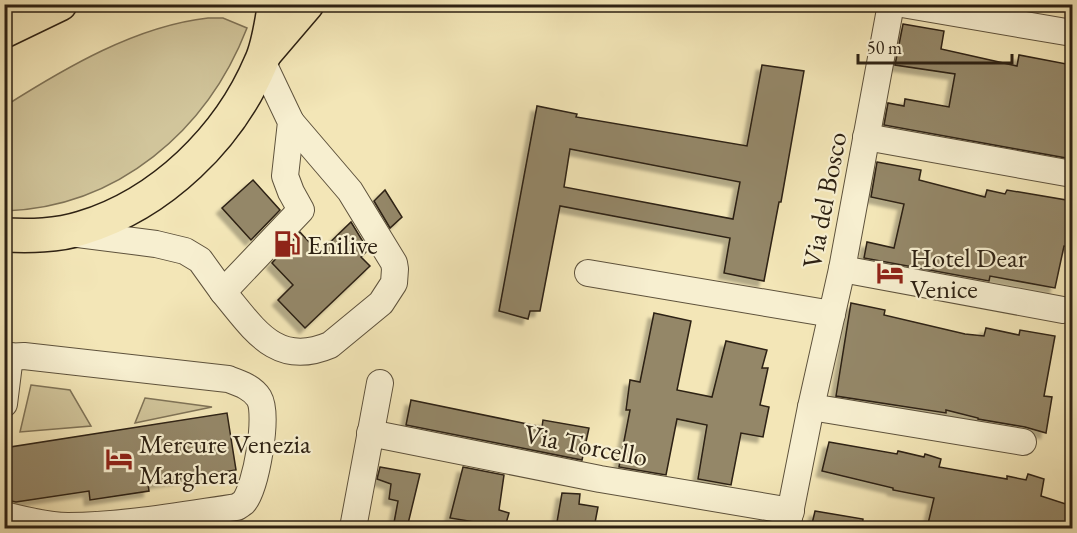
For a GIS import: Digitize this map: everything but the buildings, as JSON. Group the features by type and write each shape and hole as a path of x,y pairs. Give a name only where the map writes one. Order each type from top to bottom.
{"highway":[{"path":"4,31 60,4"},
{"path":"263,58 274,4"},
{"path":"25,239 81,229 127,209 160,189 182,171 228,121 246,93 263,58 307,4"}],"street":[{"name":"Via del Bosco","path":"789,520 811,406 842,268 891,4"},
{"path":"902,4 1072,33"},
{"path":"25,239 156,244 185,251 200,261 223,292 265,340 282,349 300,353 330,345 381,303 394,283 394,263 350,191 291,122 263,58"},
{"path":"223,292 301,210 285,176 291,122"},
{"path":"866,137 1072,174"},
{"path":"842,268 1063,310"},
{"path":"588,273 832,314"},
{"path":"4,404 6,356 228,379 246,386 258,396 264,416 263,431 250,489 244,502 237,507 99,525 67,526 4,515"},
{"path":"353,528 380,382"},
{"path":"811,406 1023,442"},
{"name":"Via Torcello","path":"370,433 789,520"}],"shaded area":[{"path":"208,18 223,18 247,28 230,65 208,99 183,130 153,157 121,178 85,195 46,206 5,211 5,106 52,77 128,39 154,30"},
{"path":"31,385 70,390 91,426 20,432"},
{"path":"145,398 212,407 135,423"}],"place":[{"name":"Enilive","path":"287,244"},
{"name":"Hotel Dear Venice","path":"890,273"},
{"name":"Mercure Venezia Marghera","path":"119,459"}]}
